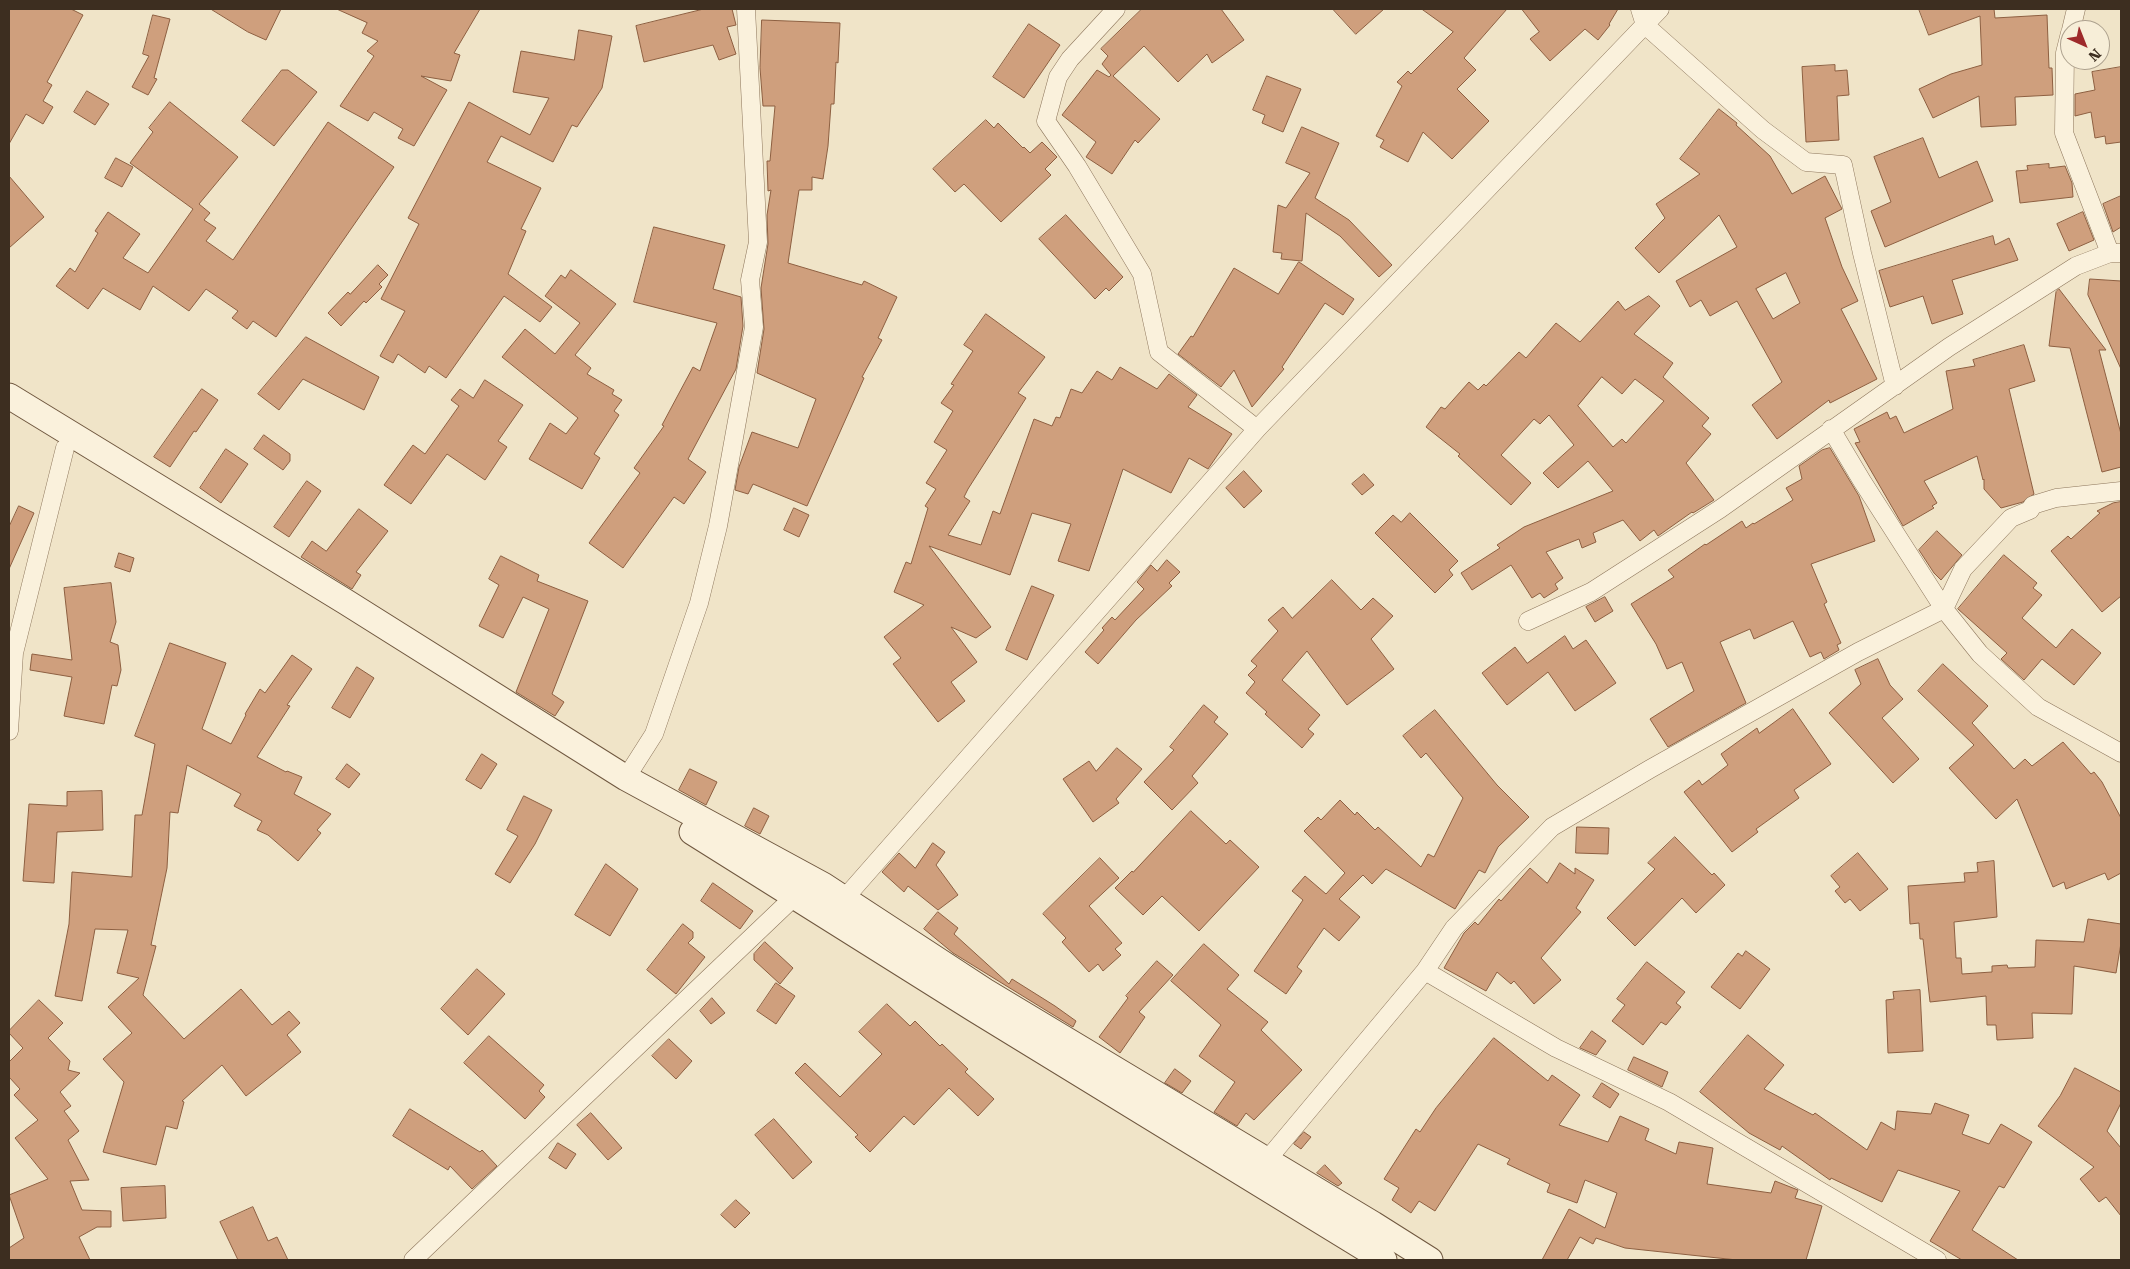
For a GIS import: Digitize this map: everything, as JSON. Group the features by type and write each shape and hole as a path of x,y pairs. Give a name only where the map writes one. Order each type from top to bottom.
{"street":[{"path":"626,778 654,734 699,604 718,526 754,327 750,280 758,242 746,9"},
{"path":"1116,9 1070,59 1058,77 1046,121 1077,166 1142,274 1159,352 1257,429"},
{"path":"844,899 1257,429 1643,17 1660,9"},
{"path":"1643,17 1763,130 1806,162 1843,165 1862,253 1895,386"},
{"path":"1528,621 1599,586 1720,509 1949,347 2076,266 2116,253 2064,133 2065,70"},
{"path":"9,396 346,602 626,778 844,899 979,1000 1384,1260"},
{"path":"9,412 65,448 340,613 795,896 1267,1160 1430,1260"},
{"path":"1831,429 1944,609 1980,654 2038,707 2121,752"},
{"path":"9,731 14,654 65,448"},
{"path":"1267,1160 1425,971 1454,928 1552,827 1650,769 1858,652 1944,609 1963,569 2011,518 2030,510 2033,506 2056,498 2121,491"},
{"path":"412,1260 795,896"},
{"path":"1425,971 1556,1048 1670,1102 1937,1260"}],"building":[{"path":"9,9 71,9 83,15 47,82 52,85 43,101 53,107 43,124 26,114 9,144"},
{"path":"211,9 281,9 266,40 248,32"},
{"path":"337,9 480,9 454,53 460,55 451,81 421,76 447,90 414,146 398,138 403,129 374,112 368,121 340,106 374,56 367,51 378,41 362,33 367,23"},
{"path":"704,9 732,9 736,25 727,27 736,54 719,60 713,45 644,62 636,26"},
{"path":"1142,9 1221,9 1244,40 1212,63 1207,54 1178,82 1144,46 1113,76 1160,119 1138,143 1135,140 1112,174 1086,157 1096,142 1062,115 1097,70 1109,77 1111,75 1102,64 1108,56 1101,49"},
{"path":"1333,9 1384,9 1356,34"},
{"path":"1422,9 1507,9 1464,58 1476,70 1457,89 1489,121 1452,159 1423,132 1408,162 1380,147 1384,140 1376,136 1402,86 1397,82 1408,71 1411,74 1453,32"},
{"path":"1522,9 1618,9 1610,25 1598,40 1585,29 1550,61 1530,39 1539,32"},
{"path":"1919,9 1994,9 1995,18 2047,15 2049,68 2052,68 2053,95 2015,97 2016,125 1981,127 1979,96 1933,118 1919,89 1951,74 1982,65 1980,16 1929,35"},
{"path":"153,15 170,19 154,78 157,79 148,95 132,87 149,56 143,54"},
{"path":"762,20 840,23 834,104 831,104 823,179 812,177 812,190 799,190 788,263 862,285 864,281 897,297 878,338 882,340 862,377 864,378 807,506 753,484 748,494 735,490 739,467 752,432 798,448 816,399 757,373 764,329 761,288 768,244 767,215 771,190 768,191 767,161 770,161 775,106 763,106 760,68"},
{"path":"1029,24 1060,45 1024,98 993,77"},
{"path":"579,30 612,36 602,88 577,127 572,125 553,162 501,136 487,162 541,188 521,229 526,231 508,274 552,307 540,322 504,296 446,378 429,366 425,373 398,354 393,363 380,356 405,311 381,299 419,224 408,218 469,102 530,135 549,98 513,92 521,51 574,60"},
{"path":"1835,65 1835,71 1847,70 1849,95 1837,96 1839,140 1806,142 1802,67"},
{"path":"2121,67 2121,142 2106,144 2105,136 2095,138 2091,112 2075,116 2075,94 2095,90 2092,72"},
{"path":"282,70 288,70 317,92 274,146 242,121"},
{"path":"1267,76 1301,89 1283,132 1262,123 1265,115 1253,110"},
{"path":"87,91 109,104 95,125 74,112"},
{"path":"170,102 238,157 199,204 210,213 204,220 216,228 206,241 233,260 328,122 394,167 276,337 253,321 247,329 232,318 238,311 206,289 189,311 153,286 140,310 103,288 88,309 56,286 70,268 75,272 98,233 95,231 108,212 140,234 123,258 148,273 193,209 130,163 153,132 149,128"},
{"path":"1719,109 1737,123 1736,125 1770,156 1792,194 1825,176 1842,209 1825,218 1842,267 1858,301 1841,309 1877,379 1830,403 1829,400 1777,439 1752,405 1782,382 1737,301 1710,316 1701,300 1690,307 1676,281 1737,247 1719,215 1659,273 1635,248 1665,218 1656,204 1700,174 1680,159","holes":["1786,273 1800,303 1773,319 1756,289"]},
{"path":"986,120 994,128 998,123 1030,153 1042,142 1057,157 1045,169 1051,175 1001,222 964,184 955,192 933,169"},
{"path":"1302,127 1339,143 1315,198 1349,220 1392,265 1379,277 1340,236 1306,213 1302,261 1281,259 1282,253 1273,252 1278,205 1286,208 1310,173 1286,163"},
{"path":"1923,138 1939,178 1977,161 1993,201 1885,247 1871,211 1891,202 1874,157"},
{"path":"116,158 133,167 122,187 105,178"},
{"path":"2049,164 2049,168 2065,166 2072,183 2073,197 2020,203 2016,171 2028,170 2027,166"},
{"path":"9,176 44,217 9,248"},
{"path":"2121,196 2121,227 2113,232 2103,204"},
{"path":"2083,212 2094,240 2069,251 2057,224"},
{"path":"1066,215 1123,277 1109,291 1106,288 1095,299 1039,239"},
{"path":"654,227 725,245 713,289 741,297 743,326 736,369 688,459 706,472 684,504 674,497 623,568 589,543 640,473 634,468 664,426 662,425 693,367 700,371 717,323 634,302"},
{"path":"1993,236 1995,245 2009,238 2018,260 1952,280 1963,314 1932,324 1923,296 1890,307 1879,271"},
{"path":"1299,262 1354,299 1343,315 1325,303 1282,367 1284,369 1252,407 1234,370 1221,387 1178,354 1191,336 1193,337 1234,268 1278,294"},
{"path":"378,265 388,275 379,284 382,287 366,303 364,301 341,326 328,313 348,292 350,294"},
{"path":"571,270 616,304 575,355 591,368 587,374 614,390 612,394 622,400 614,411 619,415 594,454 600,458 582,489 529,459 550,423 566,434 578,418 502,357 525,329 555,354 580,323 545,296 561,275 565,278"},
{"path":"2090,279 2121,281 2121,369 2088,295"},
{"path":"2059,289 2106,350 2099,350 2121,434 2121,467 2102,472 2070,348 2049,346 2056,292"},
{"path":"1649,296 1660,306 1634,334 1673,363 1663,377 1709,418 1702,426 1711,434 1686,463 1714,500 1692,512 1658,536 1654,530 1640,541 1623,520 1593,533 1596,542 1582,548 1579,539 1546,552 1563,578 1555,584 1558,589 1544,598 1540,593 1532,598 1511,565 1472,590 1461,573 1500,548 1497,545 1524,527 1613,491 1588,461 1558,488 1543,473 1574,445 1549,415 1540,424 1534,419 1501,455 1531,483 1511,505 1458,456 1460,454 1426,427 1441,407 1445,409 1469,382 1478,390 1484,384 1486,386 1519,352 1526,358 1556,323 1580,342 1618,301 1625,310","holes":["1602,377 1622,394 1635,379 1664,401 1626,443 1622,439 1613,447 1578,406"]},
{"path":"986,314 1045,357 1018,393 1026,398 968,489 964,497 970,501 948,535 981,545 993,511 1000,514 1034,419 1052,426 1056,417 1060,418 1071,389 1082,393 1097,371 1112,380 1120,367 1157,389 1169,374 1197,395 1188,407 1232,434 1208,469 1189,458 1171,493 1123,469 1089,571 1058,561 1071,524 1032,513 1010,575 929,546 991,627 976,638 951,627 977,662 951,682 965,701 938,722 893,664 901,658 884,637 924,605 894,592 906,562 911,564 928,508 925,506 936,489 926,483 947,450 934,442 953,411 941,403 954,385 951,384 973,351 964,345"},
{"path":"306,337 379,377 364,410 303,379 279,410 258,394"},
{"path":"2024,345 2035,381 2009,389 2034,494 2023,502 2001,508 1984,489 1984,479 1977,456 1924,481 1937,503 1932,506 1934,508 1903,526 1855,443 1860,442 1854,429 1887,412 1890,419 1896,416 1904,433 1953,409 1946,371 1975,366 1973,360"},
{"path":"485,380 523,405 498,441 507,447 485,480 447,454 411,504 384,485 413,445 425,454 459,406 451,400 460,389 473,398"},
{"path":"202,389 218,400 170,467 154,457"},
{"path":"264,435 290,454 290,461 283,470 254,449"},
{"path":"1830,448 1859,496 1875,541 1811,564 1827,602 1824,604 1841,643 1837,645 1839,650 1824,659 1821,652 1810,657 1793,621 1754,639 1750,629 1720,642 1746,703 1668,747 1650,719 1694,691 1682,662 1667,669 1656,644 1631,604 1674,577 1668,570 1705,544 1742,521 1746,528 1754,524 1793,500 1786,488 1802,479 1799,466 1822,450"},
{"path":"226,449 248,464 221,503 200,488"},
{"path":"1244,471 1262,491 1244,508 1226,488"},
{"path":"1364,474 1374,485 1362,495 1352,484"},
{"path":"307,481 321,491 289,537 274,527"},
{"path":"2121,502 2121,596 2102,612 2051,551 2068,536 2071,539 2100,513 2097,511 2113,503"},
{"path":"19,506 34,513 9,569 9,527"},
{"path":"794,508 809,515 799,537 784,530"},
{"path":"359,509 388,531 356,572 361,575 352,589 301,557 312,541 326,551"},
{"path":"1410,513 1458,561 1449,570 1453,575 1435,593 1375,533 1393,515 1401,522"},
{"path":"1937,531 1962,555 1941,580 1934,573 1919,550"},
{"path":"119,553 134,558 130,572 115,567"},
{"path":"2004,555 2037,583 2033,588 2042,595 2022,618 2056,648 2072,629 2101,653 2074,685 2042,659 2024,680 2001,659 2007,653 1958,609"},
{"path":"501,556 539,575 537,581 588,601 552,694 564,702 555,716 516,692 549,609 523,597 503,638 479,626 499,585 489,579"},
{"path":"1167,560 1180,572 1169,583 1172,586 1136,620 1098,664 1085,652 1104,630 1102,628 1112,617 1115,620 1144,589 1137,582 1151,565 1157,571"},
{"path":"1332,580 1361,610 1373,598 1393,616 1371,639 1394,669 1347,705 1307,651 1282,680 1320,715 1308,729 1314,734 1302,748 1265,714 1267,712 1246,693 1255,682 1248,675 1257,666 1251,661 1278,631 1268,620 1283,607 1292,618"},
{"path":"111,583 116,622 110,642 118,645 121,670 117,686 112,685 104,724 64,716 72,677 30,670 32,654 72,660 64,588"},
{"path":"1032,586 1054,595 1027,660 1006,650"},
{"path":"1605,597 1613,611 1595,622 1586,607"},
{"path":"1565,636 1573,649 1586,640 1616,683 1575,711 1548,672 1507,705 1482,673 1515,647 1527,663"},
{"path":"170,643 226,663 202,729 231,744 245,714 260,689 265,693 292,655 312,669 287,705 290,706 257,757 286,772 302,777 294,794 331,814 317,830 321,833 298,861 268,835 257,830 262,821 234,806 241,794 187,765 178,813 170,812 167,868 151,945 156,946 143,995 184,1039 241,989 272,1025 289,1011 300,1023 287,1035 301,1052 246,1096 222,1065 182,1101 184,1102 177,1129 166,1126 156,1165 103,1152 124,1082 103,1059 132,1033 108,1007 139,978 117,973 128,930 95,929 82,1001 55,996 69,924 72,872 132,877 135,815 142,815 155,744 135,736"},
{"path":"1878,659 1890,685 1903,699 1882,718 1919,759 1893,783 1829,713 1861,684 1855,670"},
{"path":"1943,664 1988,706 1972,723 2014,769 2025,759 2032,766 2063,742 2091,774 2094,772 2102,782 2121,818 2121,873 2108,880 2105,873 2066,889 2064,882 2053,887 2017,799 1996,819 1949,768 1974,745 1918,691"},
{"path":"357,667 374,678 350,718 332,708"},
{"path":"1204,705 1218,717 1214,722 1228,734 1192,776 1198,783 1172,810 1144,782 1174,750 1170,747"},
{"path":"1793,709 1831,764 1794,790 1799,798 1756,829 1758,832 1732,852 1684,792 1699,780 1702,785 1728,765 1721,754 1757,728 1759,733"},
{"path":"1435,710 1497,785 1529,817 1498,847 1485,873 1479,870 1455,909 1386,869 1372,884 1363,875 1339,899 1360,917 1339,941 1324,928 1297,967 1302,971 1286,994 1254,971 1303,900 1292,891 1305,876 1326,894 1345,873 1304,831 1318,817 1321,820 1340,800 1355,815 1357,812 1375,830 1378,827 1421,867 1428,854 1434,857 1463,798 1426,753 1421,758 1403,736"},
{"path":"1117,748 1142,769 1116,799 1119,803 1093,822 1063,779 1089,761 1096,771"},
{"path":"482,754 497,764 481,789 466,780"},
{"path":"347,764 360,774 349,788 336,779"},
{"path":"690,769 717,782 706,805 679,790"},
{"path":"102,791 103,830 57,832 54,883 23,881 29,804 67,806 67,792"},
{"path":"524,796 552,810 535,844 510,883 495,874 518,836 507,830"},
{"path":"754,808 769,816 760,834 745,826"},
{"path":"1191,811 1226,844 1230,840 1259,867 1199,931 1162,896 1143,915 1115,888 1133,872"},
{"path":"1577,827 1609,828 1608,854 1576,853"},
{"path":"1675,837 1712,875 1714,873 1725,885 1696,913 1682,898 1635,946 1607,918 1655,869 1648,863"},
{"path":"933,843 945,852 936,865 958,895 938,910 908,886 904,892 882,872 899,853 915,868"},
{"path":"1858,853 1888,889 1860,911 1850,899 1845,903 1835,891 1840,887 1831,876"},
{"path":"1100,858 1119,878 1089,906 1122,943 1115,949 1121,955 1103,971 1098,964 1089,972 1062,942 1066,938 1043,914"},
{"path":"1994,861 1997,917 1954,922 1956,958 1961,958 1962,974 1992,972 1992,966 2007,965 2008,968 2035,967 2036,940 2084,942 2088,919 2121,924 2121,943 2116,973 2074,966 2072,1014 2032,1013 2033,1038 1997,1040 1996,1025 1987,1025 1986,996 1930,1002 1923,939 1920,939 1919,923 1910,924 1908,886 1965,882 1964,873 1978,872 1977,863"},
{"path":"1560,863 1575,874 1575,868 1594,880 1576,908 1581,912 1541,958 1561,980 1534,1004 1514,981 1511,984 1497,972 1486,991 1444,968 1464,933 1475,922 1478,925 1499,899 1501,901 1530,868 1547,883"},
{"path":"606,864 638,889 610,936 575,915"},
{"path":"713,883 753,911 740,929 701,901"},
{"path":"938,912 958,928 954,934 1009,984 1012,979 1055,1006 1076,1021 1073,1027 953,953 924,929"},
{"path":"683,924 693,932 693,938 688,943 705,957 676,994 647,970"},
{"path":"765,942 793,968 780,984 754,960 754,954"},
{"path":"1204,944 1239,975 1227,989 1268,1022 1261,1030 1302,1070 1254,1120 1246,1113 1237,1126 1214,1112 1235,1082 1199,1056 1221,1025 1171,981"},
{"path":"1746,951 1770,969 1740,1009 1711,987 1738,953 1742,956"},
{"path":"1157,961 1173,975 1139,1012 1145,1017 1120,1053 1099,1037 1128,998 1126,996"},
{"path":"1647,962 1685,992 1676,1003 1681,1007 1666,1025 1661,1022 1643,1045 1612,1021 1625,1005 1617,999"},
{"path":"477,969 505,994 468,1035 441,1009"},
{"path":"776,983 795,996 776,1024 757,1011"},
{"path":"1920,990 1923,1051 1888,1053 1886,1000 1894,999 1893,992"},
{"path":"712,998 725,1013 711,1024 700,1011"},
{"path":"39,1000 63,1023 48,1038 70,1061 68,1070 80,1073 60,1092 71,1106 64,1111 79,1131 68,1140 89,1180 70,1181 82,1210 111,1211 111,1227 97,1227 79,1237 90,1260 9,1260 9,1248 24,1238 9,1195 48,1179 15,1138 38,1120 14,1095 20,1089 9,1077 9,1062 23,1048 9,1031"},
{"path":"887,1004 910,1026 915,1021 940,1046 942,1044 968,1069 965,1072 994,1099 978,1116 949,1088 914,1125 904,1116 870,1152 855,1137 858,1135 795,1073 805,1063 840,1097 882,1054 859,1032"},
{"path":"1592,1031 1606,1041 1596,1055 1580,1048"},
{"path":"1748,1035 1784,1065 1764,1089 1813,1115 1815,1113 1867,1150 1881,1122 1895,1130 1897,1111 1931,1114 1935,1103 1969,1115 1962,1134 1989,1144 2001,1124 2032,1142 2004,1188 1999,1186 1972,1230 2018,1260 1962,1260 1930,1241 1960,1191 1898,1170 1882,1202 1831,1178 1830,1180 1782,1146 1780,1150 1749,1133 1700,1092"},
{"path":"489,1036 544,1085 539,1091 545,1097 525,1119 464,1063"},
{"path":"1494,1038 1548,1081 1552,1075 1580,1095 1559,1125 1608,1142 1620,1116 1649,1129 1645,1140 1676,1154 1679,1142 1713,1148 1707,1184 1771,1193 1775,1181 1798,1190 1795,1198 1822,1206 1806,1260 1737,1260 1625,1248 1596,1238 1593,1244 1580,1237 1567,1260 1542,1260 1569,1209 1605,1228 1617,1193 1585,1180 1577,1203 1547,1192 1550,1184 1507,1164 1510,1159 1478,1144 1435,1211 1419,1201 1411,1213 1392,1200 1399,1188 1384,1179 1416,1129 1420,1132 1436,1108"},
{"path":"669,1039 692,1061 676,1079 652,1056"},
{"path":"1634,1057 1668,1072 1662,1087 1628,1070"},
{"path":"2075,1068 2121,1092 2121,1103 2107,1131 2121,1148 2121,1216 2106,1197 2099,1202 2080,1179 2094,1167 2038,1126 2060,1096"},
{"path":"1175,1069 1191,1081 1182,1093 1165,1083"},
{"path":"1602,1083 1619,1094 1610,1108 1593,1097"},
{"path":"410,1109 480,1152 482,1150 497,1166 472,1189 450,1166 448,1170 393,1136"},
{"path":"591,1113 622,1148 608,1160 577,1125"},
{"path":"774,1119 812,1162 793,1179 755,1135"},
{"path":"1304,1132 1311,1137 1301,1149 1294,1144"},
{"path":"558,1143 576,1154 566,1169 549,1158"},
{"path":"1325,1165 1342,1183 1338,1186 1317,1173"},
{"path":"165,1186 166,1218 123,1221 121,1188"},
{"path":"736,1200 750,1213 735,1228 721,1215"},
{"path":"253,1207 268,1241 277,1237 288,1260 238,1260 220,1222"}]}
